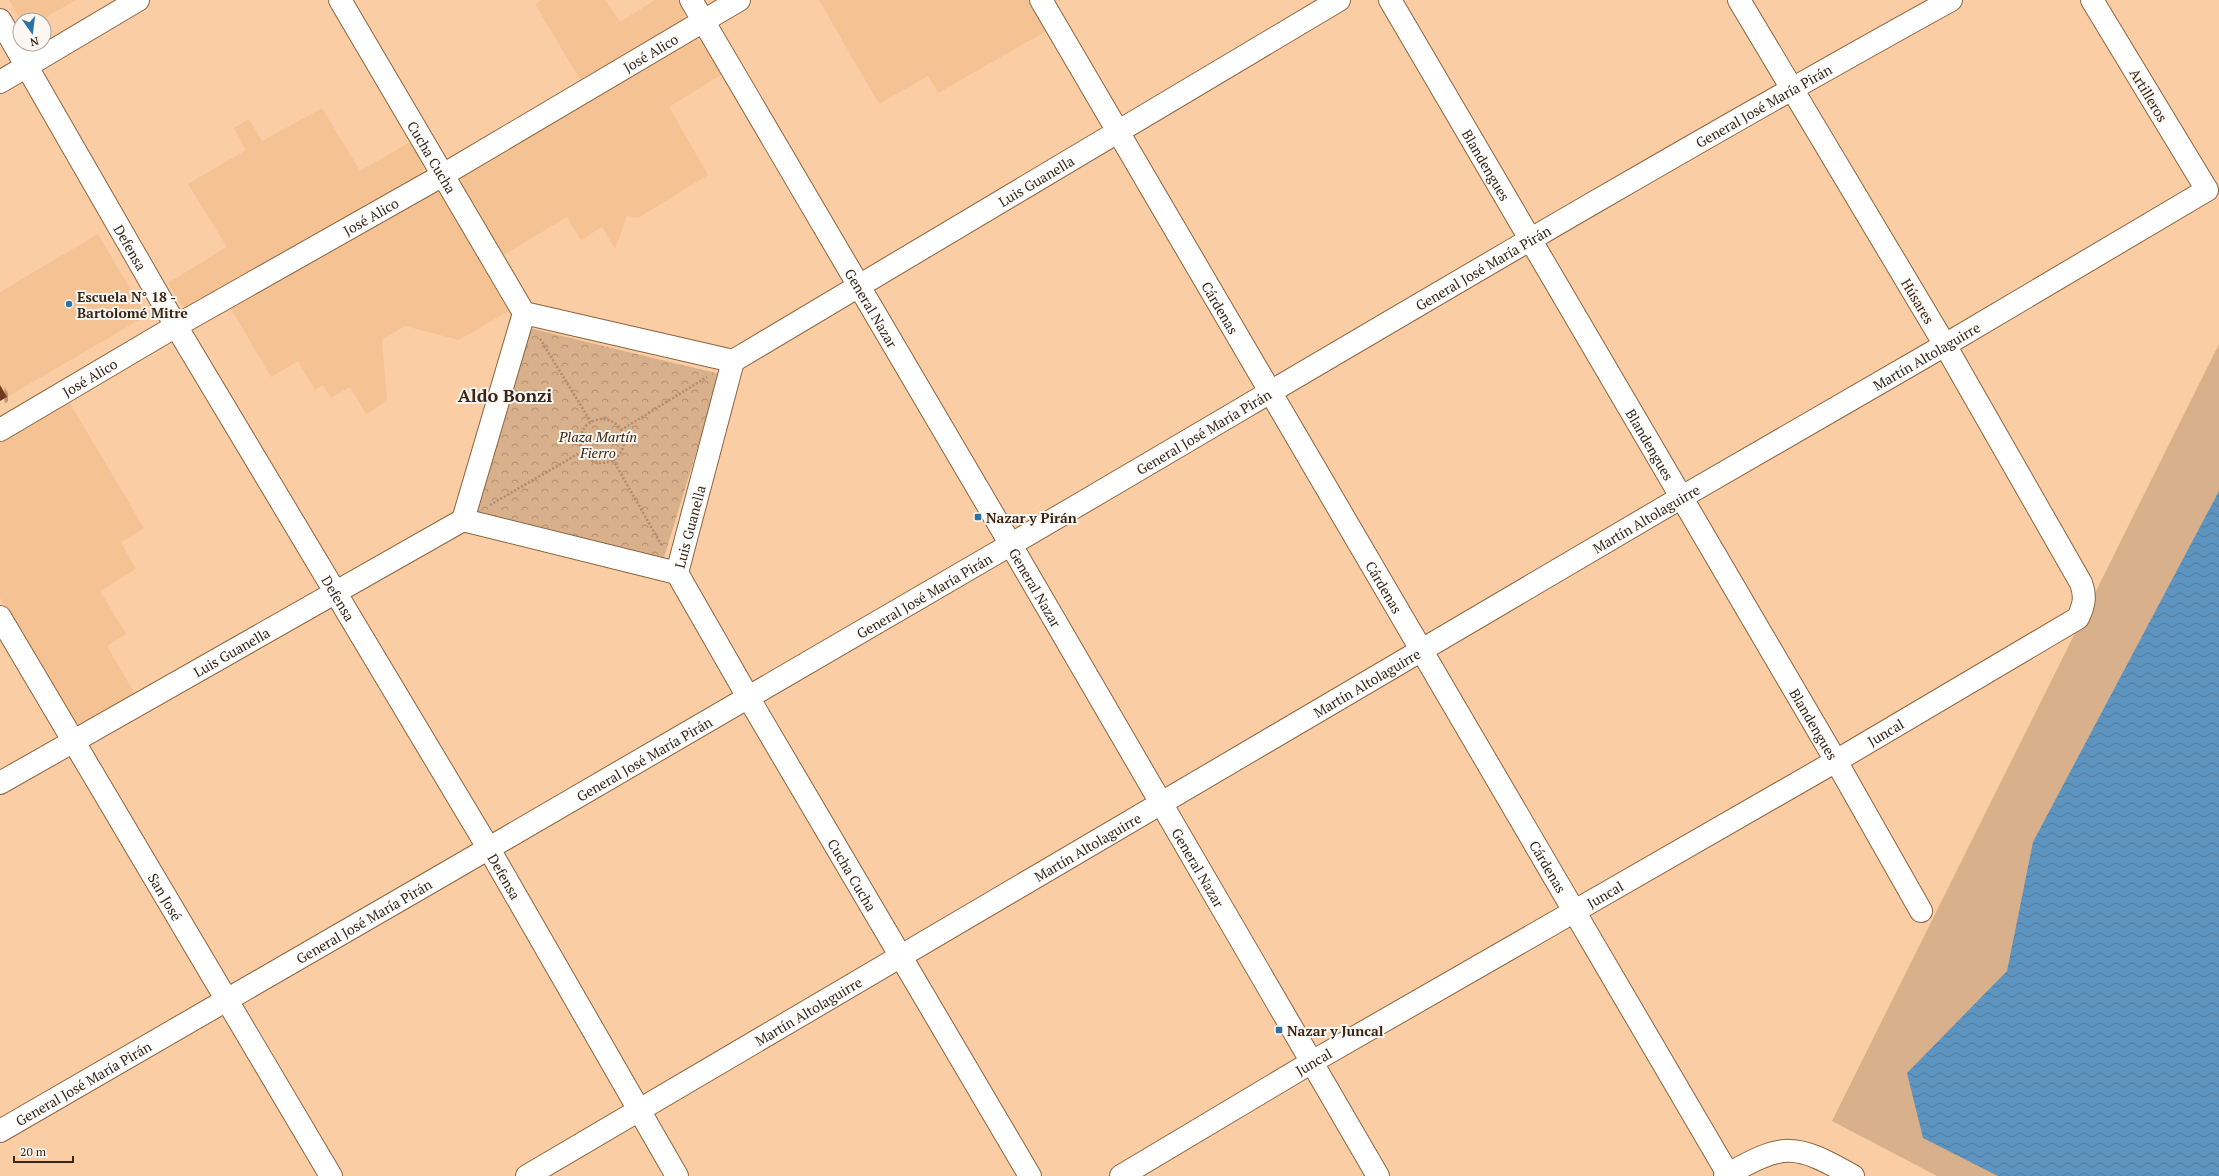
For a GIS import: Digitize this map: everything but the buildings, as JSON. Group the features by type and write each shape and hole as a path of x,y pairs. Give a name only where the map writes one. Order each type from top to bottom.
{"street":[{"path":"0,82 138,0"},
{"name":"Cucha Cucha","path":"340,0 524,313"},
{"name":"General Nazar","path":"691,0 1162,802 1378,1176"},
{"name":"José Alico","path":"0,430 176,326 443,175 739,0"},
{"name":"Cárdenas","path":"1041,0 1268,392 1423,650 1575,910 1726,1175"},
{"name":"Luis Guanella","path":"0,783 463,520 677,573 733,361 860,287 1117,131 1339,0"},
{"name":"Blandengues","path":"1390,0 1836,761 1920,911"},
{"name":"Húsares","path":"1740,0 1945,346 2081,583 2085,594 2084,606"},
{"name":"General José María Pirán","path":"0,1131 1011,545 1268,392 1530,239 1791,88 1951,0"},
{"name":"Artilleros","path":"2092,0 2207,190"},
{"name":"Defensa","path":"0,20 176,326 488,849 677,1176"},
{"name":"Martín Altolaguirre","path":"526,1176 1682,497 1945,346 2207,190"},
{"path":"463,520 524,313 733,361"},
{"name":"Cucha Cucha","path":"677,573 899,956 1030,1176"},
{"name":"Juncal","path":"1121,1176 1312,1062 1836,761 2064,628 2078,618 2084,606"},
{"name":"San José","path":"0,617 331,1176"},
{"path":"1726,1175 1756,1159 1778,1151 1794,1151 1817,1156 1853,1176"}],"path":[{"path":"524,313 592,422"},
{"path":"621,430 733,361"},
{"path":"597,419 609,420 621,430 624,435 624,447 613,460 601,463 596,462 586,456 583,450 581,437 586,425 592,422 597,419"},
{"path":"463,520 583,450"},
{"path":"613,460 677,573"}],"shaded area":[{"path":"9,0 76,0 52,14 52,12 16,12"},
{"path":"541,0 606,0 620,22 655,0 681,0 686,12 683,22 582,83 535,4"},
{"path":"819,0 1028,0 1046,31 938,93 928,76 879,104"},
{"path":"687,39 697,39 702,42 722,74 669,107 708,175 638,218 627,216 615,249 602,227 581,240 567,217 500,257 461,187 461,177"},
{"path":"322,108 360,171 410,142 422,160 424,167 422,173 195,306 188,308 181,305 168,283 227,247 188,184 246,150 234,128 249,119 262,141"},
{"path":"429,191 439,192 446,197 512,309 459,340 405,326 382,340 387,401 366,414 350,387 331,398 323,385 315,390 298,361 271,377 230,307"},
{"name":"Escuela N° 18 - Bartolomé Mitre","path":"98,234 146,316 7,397 0,385 0,292"},
{"path":"68,400 144,528 121,542 136,569 100,591 126,634 107,646 135,694 88,722 77,723 72,718 0,598 0,440"}],"green space":[{"name":"Plaza Martín Fierro","path":"529,328 720,374 663,561 476,513"},
{"path":"2219,344 2219,1176 1937,1176 1832,1121"}],"water":[{"path":"2219,491 2219,1176 1998,1176 1923,1138 1907,1073 2007,971 2033,842"}],"place":[{"name":"Escuela N° 18 - Bartolomé Mitre","path":"69,304"},
{"name":"Nazar y Pirán","path":"978,517"},
{"name":"Nazar y Juncal","path":"1279,1030"}],"district":[{"name":"Aldo Bonzi","path":"505,395"}]}
